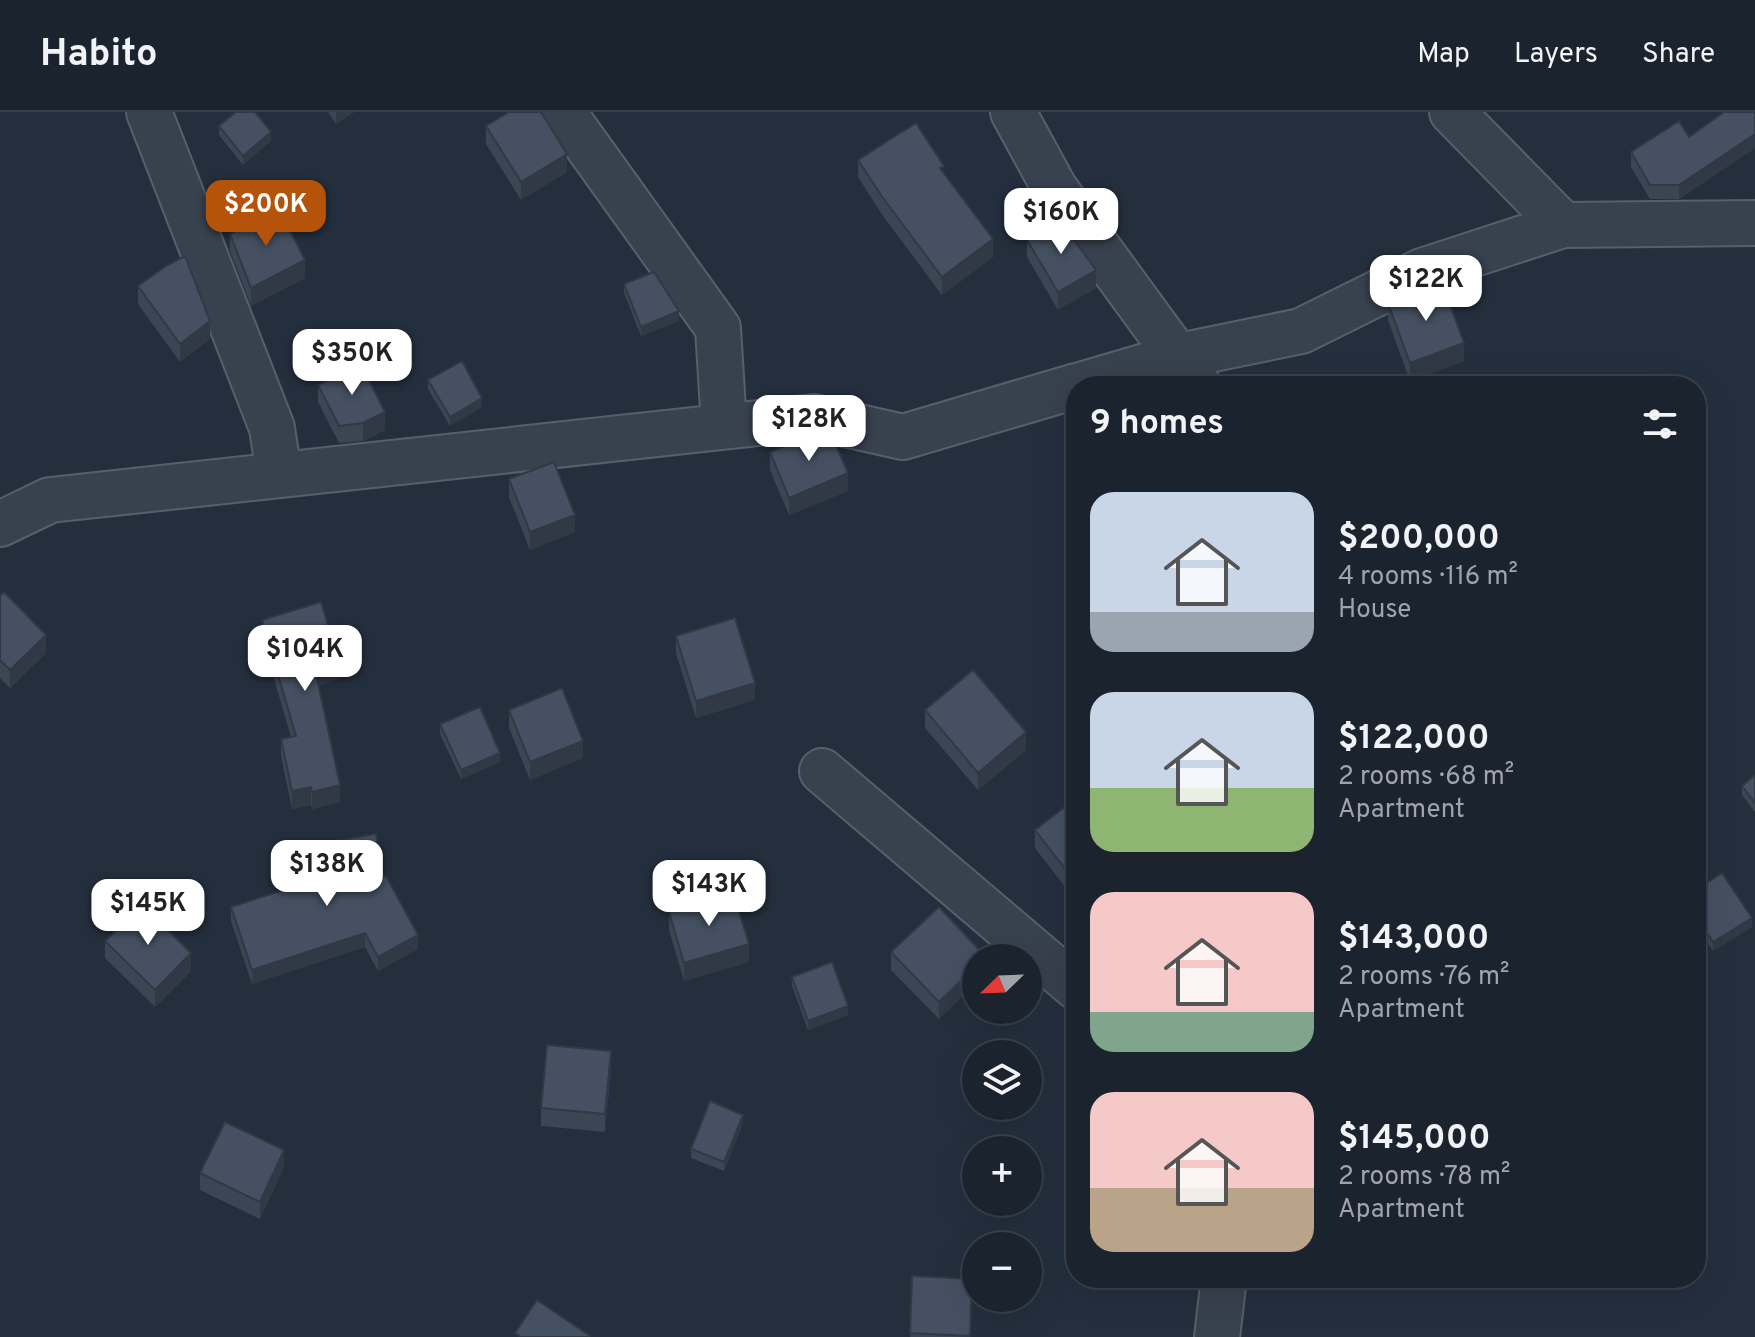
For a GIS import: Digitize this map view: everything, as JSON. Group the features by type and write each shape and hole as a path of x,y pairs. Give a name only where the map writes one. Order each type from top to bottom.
{"street":[{"path":"149,112 272,428 279,475"},
{"path":"563,112 718,328 724,426"},
{"path":"1013,112 1055,189 1189,371"},
{"path":"1452,112 1563,225"},
{"path":"1151,376 1189,371 1301,331 1422,271 1563,225 1755,223"},
{"path":"0,524 50,500 814,417 903,437 1066,389"},
{"path":"822,771 1066,978"},
{"path":"1217,1337 1223,1288"}],"building":[{"path":"236,112 255,112 271,132 243,156 219,126"},
{"path":"509,112 541,112 567,154 521,182 486,126"},
{"path":"1724,112 1755,112 1755,134 1679,185 1650,185 1631,152 1679,121 1689,137"},
{"path":"916,123 944,166 940,168 993,239 942,277 858,160"},
{"path":"279,209 305,260 251,288 230,234"},
{"path":"1060,221 1096,270 1058,292 1027,240"},
{"path":"185,256 210,321 180,344 138,286"},
{"path":"654,272 679,311 641,327 624,284"},
{"path":"1442,283 1464,343 1410,363 1388,303"},
{"path":"462,361 482,398 450,417 428,380"},
{"path":"360,363 385,412 363,423 339,426 318,385"},
{"path":"829,428 848,473 789,498 770,452"},
{"path":"554,462 575,515 530,532 509,479"},
{"path":"4,592 46,635 10,670 0,660 0,596"},
{"path":"321,602 339,662 315,669 340,785 312,792 311,787 292,791 281,739 296,736 262,620"},
{"path":"735,618 755,683 696,701 676,636"},
{"path":"973,670 1026,732 978,773 925,710"},
{"path":"562,688 583,741 530,762 509,710"},
{"path":"480,707 500,753 461,770 440,724"},
{"path":"1755,775 1755,803 1742,786"},
{"path":"1066,806 1066,870 1035,830"},
{"path":"376,834 383,877 386,876 418,935 378,957 365,933 252,970 231,907 327,876 321,843"},
{"path":"1722,873 1752,918 1713,942 1706,931 1706,883"},
{"path":"733,892 749,944 684,963 669,912"},
{"path":"142,904 191,953 155,990 105,941"},
{"path":"939,907 974,944 962,944 962,980 939,1002 891,952"},
{"path":"832,962 848,1006 808,1021 792,977"},
{"path":"547,1045 611,1051 605,1114 541,1108"},
{"path":"710,1101 743,1115 724,1162 691,1149"},
{"path":"225,1122 284,1150 260,1202 200,1173"},
{"path":"912,1276 962,1278 962,1312 971,1312 970,1336 910,1333"},
{"path":"537,1300 590,1336 521,1337 515,1333"}]}
